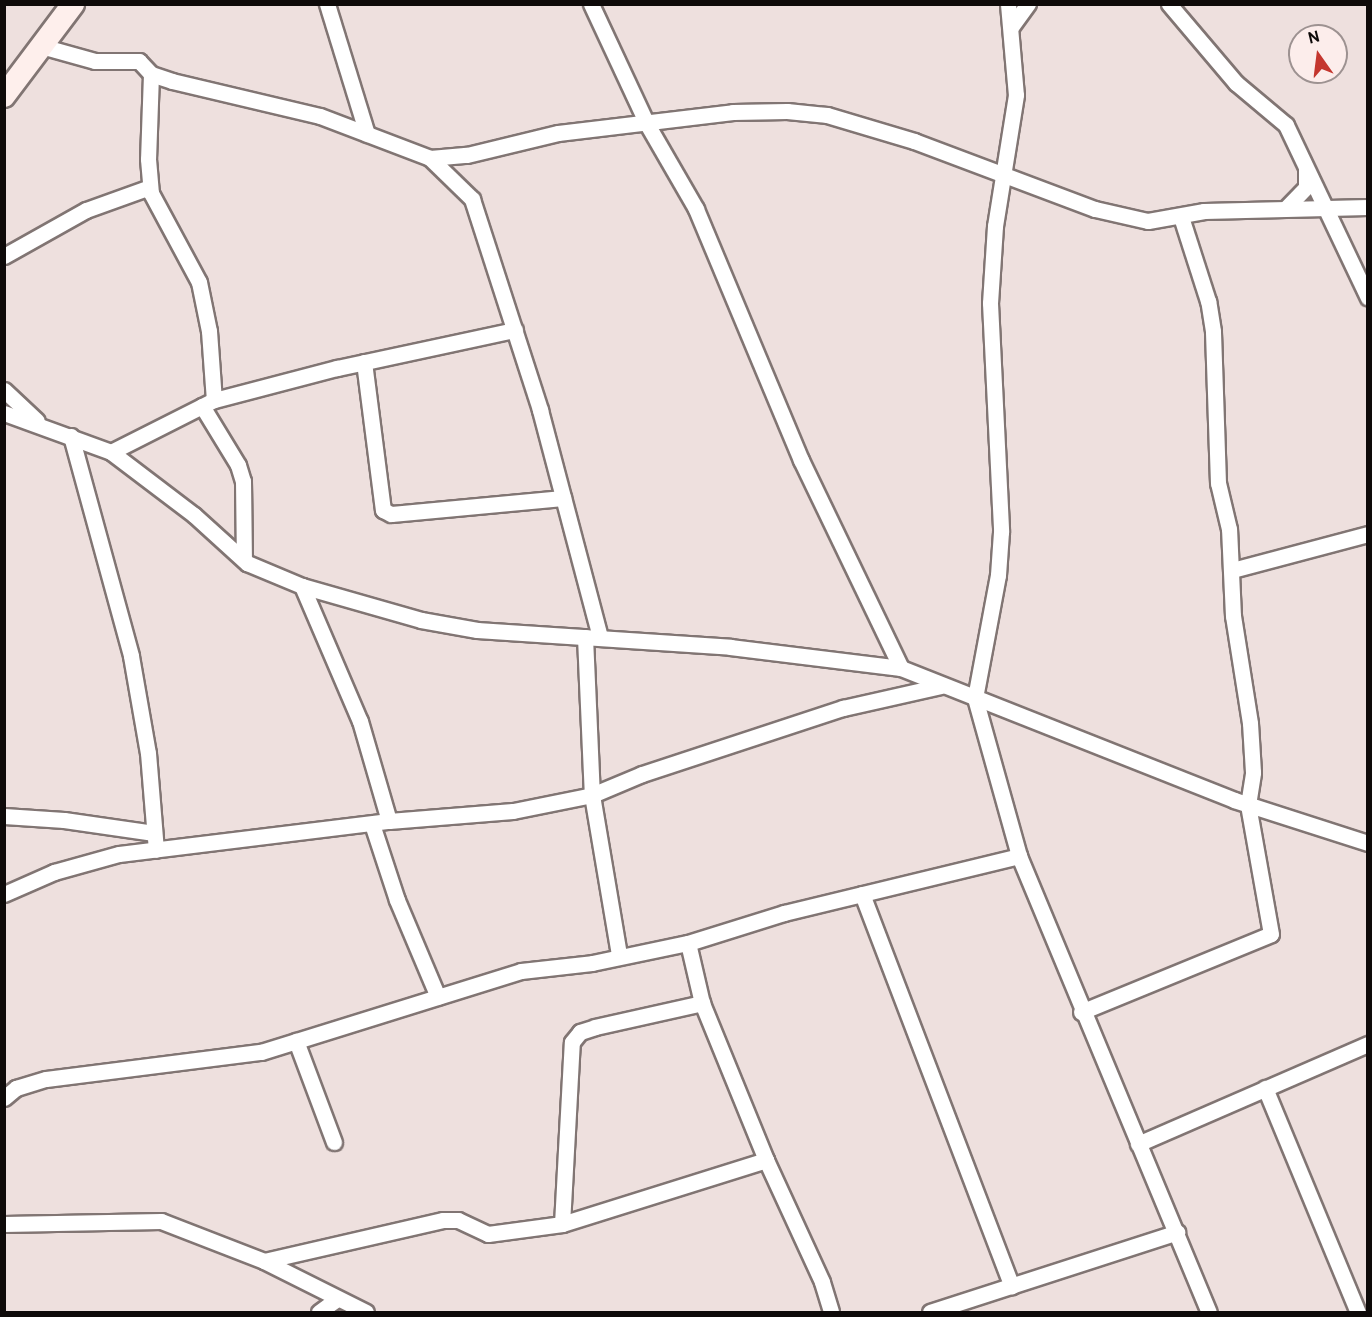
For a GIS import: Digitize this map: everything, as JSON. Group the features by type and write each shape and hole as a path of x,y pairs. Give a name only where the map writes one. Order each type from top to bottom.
{"street":[{"path":"4,96 73,4"},
{"path":"327,4 367,134"},
{"path":"591,4 647,124 696,209 801,460 901,668"},
{"path":"1008,4 1016,95 995,226 990,303 1001,532 998,575 975,698 1019,856 1081,1012 1177,1232 1209,1312"},
{"path":"1011,27 1028,4"},
{"path":"1169,4 1236,83 1286,125 1327,207 1368,298"},
{"path":"41,46 95,61 139,61 151,74 320,116 430,158 472,198 515,330 563,498 592,637 592,795 619,955"},
{"path":"151,74 150,187 156,208 185,252 199,282 209,331 208,403 238,465 243,481 244,560"},
{"path":"430,158 467,155 558,133 733,112 827,115 914,141 1095,209 1148,220 1181,217 1204,211 1287,207 1368,207"},
{"path":"1287,207 1306,187 1306,168"},
{"path":"4,256 86,210 150,187"},
{"path":"1081,1012 1185,967 1269,938 1271,931 1248,805 1253,762 1233,616 1229,530 1218,483 1213,331 1208,301 1181,217"},
{"path":"111,452 208,403 364,362 515,330"},
{"path":"364,362 383,510 391,514 563,498"},
{"path":"4,390 39,423"},
{"path":"4,413 39,423 111,452 194,515 244,560 302,586 421,620 477,630 730,647 901,668 941,686 1248,805 1368,843"},
{"path":"71,436 131,656 148,753 156,850"},
{"path":"1232,570 1368,534"},
{"path":"302,586 360,721 389,821"},
{"path":"4,894 54,872 119,854 389,821 513,811 592,795 642,774 843,708 941,686"},
{"path":"4,816 64,820 154,833"},
{"path":"372,824 397,900 438,997"},
{"path":"4,1098 16,1088 46,1079 261,1052 521,970 592,963 619,955 688,943 862,894 1019,856"},
{"path":"862,894 1012,1286"},
{"path":"688,943 702,1003 766,1160 822,1282 831,1312"},
{"path":"562,1224 572,1042 580,1032 595,1027 702,1003"},
{"path":"297,1041 334,1142"},
{"path":"1138,1144 1368,1044"},
{"path":"1265,1088 1359,1312"},
{"path":"264,1261 443,1220 458,1220 488,1234 562,1224 766,1160"},
{"path":"4,1224 161,1221 264,1261 366,1312"},
{"path":"930,1312 1177,1232"},
{"path":"319,1312 337,1299"}]}
